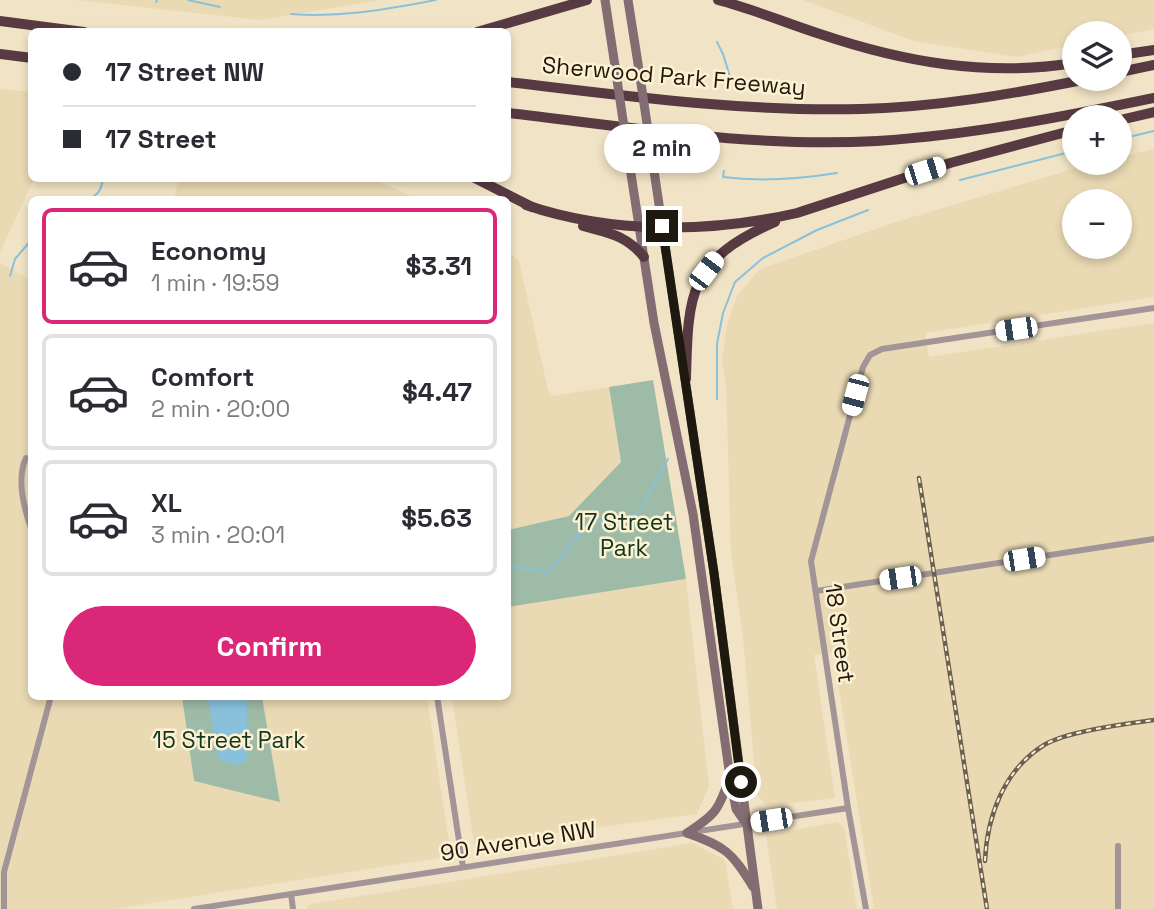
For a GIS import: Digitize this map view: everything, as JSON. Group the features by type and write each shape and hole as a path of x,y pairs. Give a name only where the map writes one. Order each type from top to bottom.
{"highway":[{"path":"511,21 557,0"},
{"path":"489,28 587,0"},
{"path":"718,0 869,50 912,60 980,69 1062,64"},
{"path":"0,22 51,28"},
{"path":"1132,53 1154,50"},
{"path":"0,54 28,58"},
{"path":"1132,70 1154,65"},
{"name":"Sherwood Park Freeway","path":"511,82 717,106 816,110 961,101 1062,84"},
{"path":"511,113 714,137 835,142 876,141 997,129 1154,98"},
{"path":"1132,117 1154,112"},
{"path":"686,379 689,310 697,286 706,271 727,247 797,213 950,163 1062,133"},
{"path":"483,182 509,196"},
{"path":"511,197 550,216 620,236 629,241 644,257"},
{"path":"526,205 577,219 640,226 727,224 797,213"}],"main road":[{"path":"605,0 654,323 693,514 730,777 736,809 746,824"},
{"path":"628,0 716,586 758,909"},
{"path":"687,833 708,820 720,806 730,777"},
{"path":"687,833 715,843 733,855 755,890"}],"street":[{"name":"18 Street","path":"866,909 811,561 863,367 870,355 882,349 1154,308"},
{"path":"26,458 21,479 28,512"},
{"path":"816,590 1154,539"},
{"path":"4,909 4,872 50,700"},
{"path":"438,700 463,867"},
{"name":"90 Avenue NW","path":"194,909 848,808"},
{"path":"1118,846 1118,909"},
{"path":"291,894 293,909"}],"shaded area":[{"path":"77,0 381,0 260,20"},
{"path":"803,0 1154,0 1154,29 1132,34 1132,21 1062,21 1062,47 1016,57 914,41"},
{"path":"0,89 28,92 28,182 33,182 0,252"},
{"path":"1154,149 1154,297 925,333 929,357 1154,323 1154,909 874,909 833,652 814,655 835,798 766,806 757,794 743,638 731,554 726,385 722,360 727,325 737,296 760,269 896,222 1062,172 1062,175 1132,175 1132,154"},
{"path":"178,182 377,182 411,196 175,196"},
{"path":"511,254 519,261 549,394 552,396 609,387 621,462 569,516 511,529"},
{"path":"0,263 28,278 28,700 182,700 194,781 280,801 263,700 427,700 450,849 445,857 114,909 0,909"},
{"path":"686,579 709,786 697,814 474,844 452,700 511,700 511,607"},
{"path":"837,822 844,828 857,909 777,909 766,835"},
{"path":"693,843 725,860 733,909 306,909 310,904"}],"green space":[{"name":"17 Street Park","path":"653,380 686,579 511,607 511,529 569,516 621,462 609,387"},
{"name":"15 Street Park","path":"182,700 263,700 280,802 194,781"}],"water":[{"path":"208,700 246,700 249,747 247,758 238,764 231,764 217,756"}],"waterway":[{"path":"188,0 220,7"},
{"path":"291,14 346,14 436,0"},
{"path":"717,42 731,80"},
{"path":"1132,136 1154,131"},
{"path":"960,180 1062,154"},
{"path":"724,171 723,177 766,180 837,173"},
{"path":"94,196 99,192 102,182"},
{"path":"717,399 717,344 723,313 735,282 763,258 817,230 868,210"},
{"path":"10,276 15,259 28,244"},
{"path":"511,566 548,572 588,524 634,515 642,507 668,459"}],"railway":[{"path":"919,478 987,909"},
{"path":"985,861 989,827 1000,796 1018,767 1030,755 1044,745 1067,736 1154,720"}],"route":[{"path":"662,226 714,573 741,782"}]}
